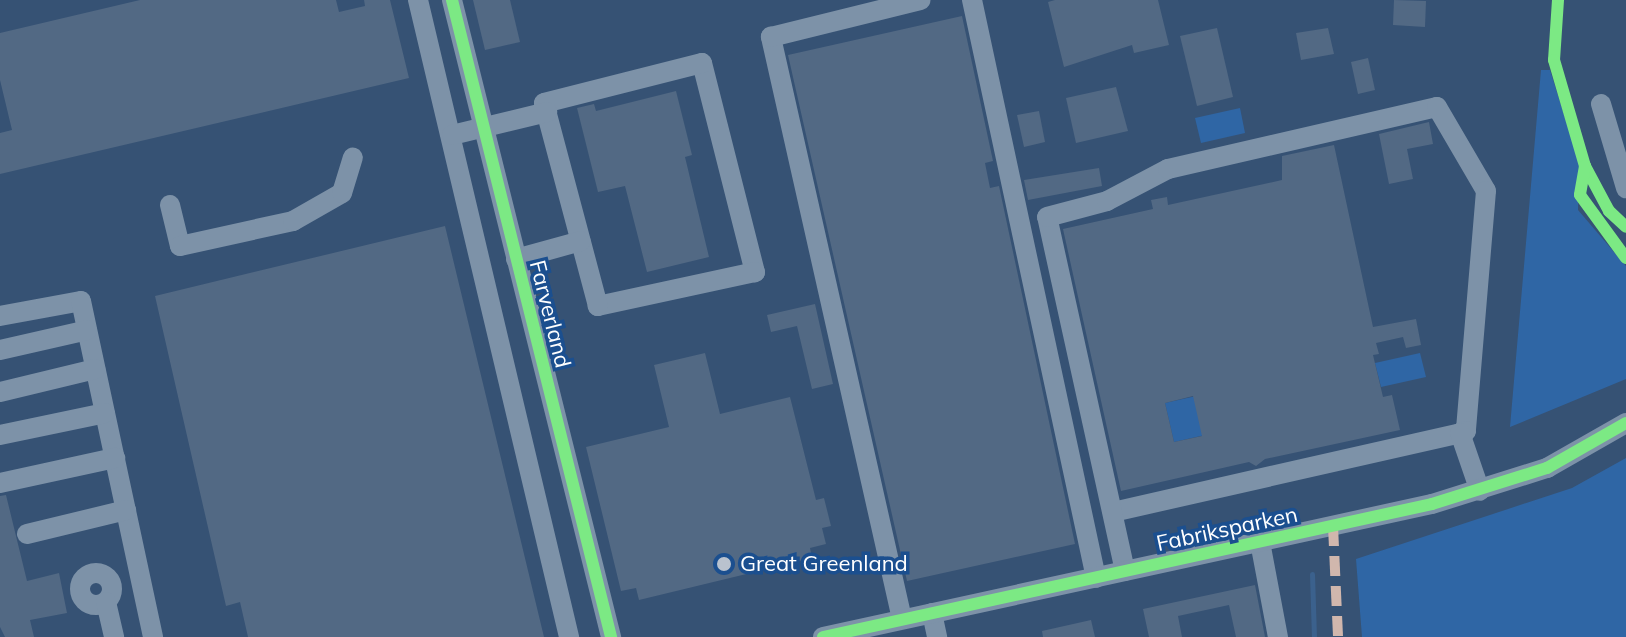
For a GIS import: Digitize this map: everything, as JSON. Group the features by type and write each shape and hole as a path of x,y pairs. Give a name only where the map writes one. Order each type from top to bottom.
{"street":[{"path":"418,0 519,415 569,637"},
{"name":"Farverland","path":"452,0 611,637"},
{"path":"902,619 771,37 920,0"},
{"path":"972,0 1096,578"},
{"path":"702,63 755,272 598,306 547,112 544,103 702,63"},
{"path":"437,75 468,67"},
{"path":"1601,104 1626,188"},
{"path":"1113,512 1466,431 1486,191 1437,107 1168,169 1107,201 1047,217 1125,571"},
{"path":"452,135 547,112"},
{"path":"170,205 180,246 293,221 342,193 353,158"},
{"path":"516,259 581,241"},
{"path":"0,316 81,301 153,637"},
{"path":"0,350 87,330"},
{"path":"0,392 95,369"},
{"path":"519,415 553,407"},
{"path":"0,435 105,413"},
{"name":"Fabriksparken","path":"823,637 1480,491 1547,468 1626,423"},
{"path":"1460,433 1480,491"},
{"path":"0,483 115,458"},
{"path":"27,534 126,510"},
{"path":"1260,542 1278,637"},
{"path":"114,637 108,598 145,601"},
{"path":"932,613 937,637"}],"shaded area":[{"path":"1541,70 1550,70 1579,162 1578,210 1626,266 1626,379 1510,427"},
{"path":"1240,108 1245,133 1201,143 1195,118"},
{"path":"1420,353 1426,377 1381,387 1375,363"},
{"path":"1214,392 1223,431 1174,442 1165,403"},
{"path":"1626,458 1626,637 1362,637 1356,559 1572,488"}],"building":[{"path":"140,0 336,0 339,12 365,6 364,0 390,0 409,78 0,174 0,133 12,130 0,80 0,33"},
{"path":"473,0 510,0 520,42 485,50"},
{"path":"1158,0 1169,45 1134,53 1132,45 1064,67 1048,2"},
{"path":"1394,0 1426,1 1425,27 1393,25"},
{"path":"962,16 993,161 985,163 990,188 999,186 1075,544 907,581 788,55"},
{"path":"1217,28 1233,97 1197,106 1180,36"},
{"path":"1328,28 1334,54 1301,60 1296,33"},
{"path":"1368,58 1375,90 1358,94 1351,62"},
{"path":"1116,87 1128,131 1076,143 1066,98"},
{"path":"676,91 692,155 685,157 709,257 647,272 625,186 598,192 577,108 594,104 596,111"},
{"path":"1039,111 1045,142 1024,147 1017,115"},
{"path":"1429,122 1433,144 1407,149 1413,179 1389,184 1379,134"},
{"path":"1334,145 1373,327 1416,319 1421,345 1406,348 1403,337 1376,343 1379,354 1373,355 1383,397 1392,395 1400,430 1265,459 1256,466 1249,462 1121,491 1063,229 1153,209 1151,200 1167,197 1168,205 1282,180 1282,156","holes":["1193,396 1202,436 1174,442 1165,403"]},
{"path":"1099,168 1102,186 1028,200 1024,180"},
{"path":"445,226 544,637 248,637 240,602 226,606 155,296"},
{"path":"815,304 833,384 812,389 797,326 771,332 767,315"},
{"path":"705,353 720,414 790,397 816,500 824,498 831,526 822,528 826,544 810,548 812,558 639,600 636,588 621,591 586,447 669,427 654,365"},
{"path":"6,495 27,581 59,573 67,613 30,620 34,637 5,637 0,627 0,496"},
{"path":"1255,585 1265,637 1236,637 1229,605 1178,616 1182,637 1149,637 1143,609"},
{"path":"1091,620 1095,637 1043,637 1042,631"}],"waterway":[{"path":"1312,574 1314,637"}],"marked path":[{"path":"1333,526 1338,637"}],"cycle path":[{"path":"452,0 611,637"},
{"path":"1558,0 1554,60 1585,166 1609,211 1626,227"},
{"path":"1585,166 1580,195 1626,258"},
{"path":"823,637 1432,504 1547,468 1626,423"}],"place":[{"name":"Great Greenland","path":"724,564"}]}
